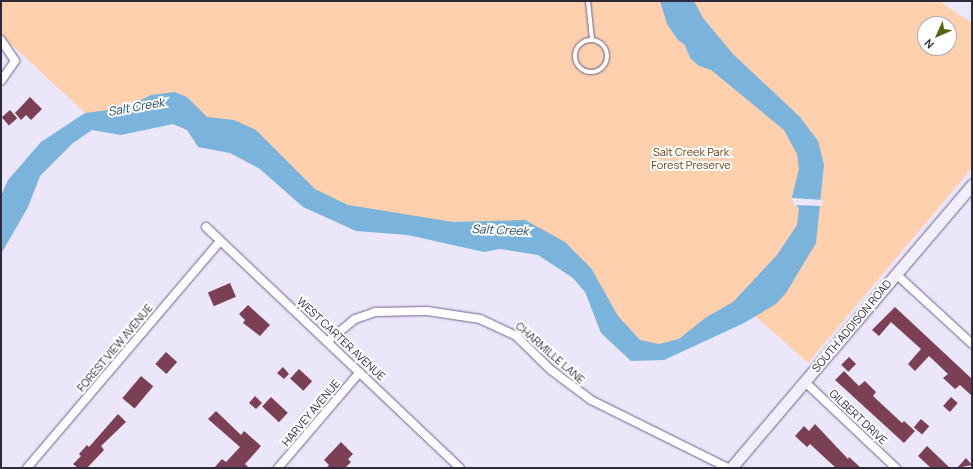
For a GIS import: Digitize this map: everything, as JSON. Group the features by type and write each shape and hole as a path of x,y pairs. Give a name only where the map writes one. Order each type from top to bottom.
{"street":[{"path":"1,40 15,61 1,81"},
{"name":"SOUTH ADDISON ROAD","path":"730,468 972,185"},
{"name":"WEST CARTER AVENUE","path":"206,227 328,341 460,468"},
{"name":"FOREST VIEW AVENUE","path":"27,468 220,241"},
{"path":"896,274 972,344"},
{"name":"CHARMILLE LANE","path":"328,341 355,319 375,312 427,312 480,319 515,335 564,382 591,400 730,468"},
{"name":"HARVEY AVENUE","path":"278,468 360,372"},
{"name":"GILBERT DRIVE","path":"805,382 896,468"}],"lane":[{"path":"588,1 592,40"},
{"path":"592,40 602,45 607,54 603,65 595,71 578,67 575,57 580,45 592,40"}],"green space":[{"name":"Salt Creek Park Forest Preserve","path":"1,1 939,1 972,23 972,168 808,363 745,307 668,352 628,343 566,255 333,208 197,120 95,122 1,35"}],"water":[{"name":"Salt Creek","path":"660,1 694,1 703,18 733,54 800,117 818,141 824,165 816,243 786,293 776,304 744,323 664,360 631,361 601,333 585,292 573,278 538,255 500,249 484,252 408,235 356,231 303,207 260,169 230,153 198,147 187,130 173,124 121,135 92,130 73,143 40,176 28,207 1,254 1,196 8,180 41,142 85,113 125,108 151,95 175,92 187,97 207,117 234,120 256,130 315,189 348,205 453,222 525,220 565,242 591,268 618,316 640,340 659,344 679,339 705,318 733,302 777,255 797,225 799,209 792,197 799,169 797,154 784,130 711,70 699,66 690,58 685,45 678,40 667,24"}],"pier":[{"path":"792,198 823,200 822,206 794,205"}],"building":[{"path":"30,97 42,109 31,120 26,115 21,120 15,113"},
{"path":"10,110 17,118 9,126 2,117"},
{"path":"230,283 236,297 214,306 208,292"},
{"path":"248,305 270,325 260,336 243,323 245,320 239,314"},
{"path":"895,307 972,379 972,396 960,385 955,389 943,378 948,374 929,356 915,371 908,364 921,349 891,322 879,336 872,330"},
{"path":"166,352 177,362 166,374 155,364"},
{"path":"849,357 856,364 848,372 841,365"},
{"path":"283,367 289,374 284,379 277,373"},
{"path":"299,369 312,381 303,391 290,379"},
{"path":"844,371 859,386 865,381 876,392 873,396 902,423 904,421 915,431 904,443 835,380"},
{"path":"141,376 153,386 135,408 122,398"},
{"path":"255,396 262,403 256,409 249,403"},
{"path":"271,397 288,413 279,422 262,407"},
{"path":"951,397 958,403 950,412 943,406"},
{"path":"216,411 241,435 244,431 261,446 245,464 249,468 214,468 222,459 226,462 240,447 208,419"},
{"path":"118,414 126,422 101,446 104,450 87,468 78,468 73,464 81,456 79,454 87,445 89,447"},
{"path":"921,419 929,426 922,435 914,427"},
{"path":"815,424 848,459 849,457 861,468 836,468 810,444 807,447 795,436 804,426 809,431"},
{"path":"341,442 353,454 348,459 351,462 345,468 326,468 329,465 324,460"},
{"path":"927,446 950,468 931,468 918,456"},
{"path":"966,458 972,465 957,468"}]}
